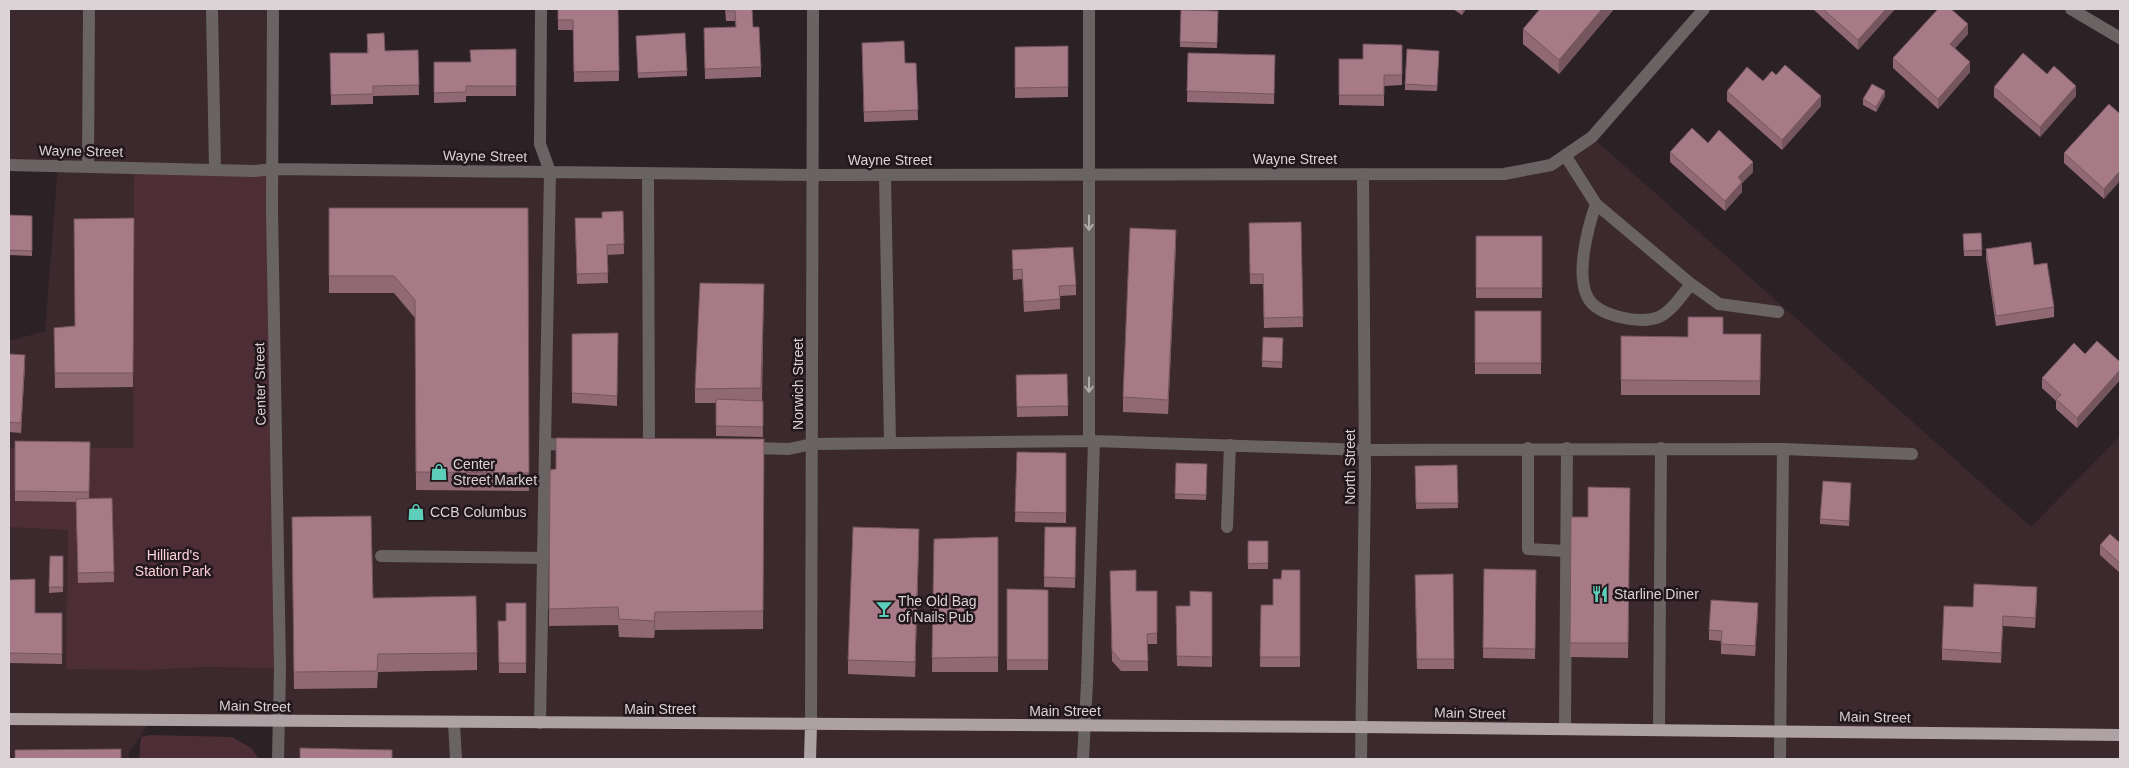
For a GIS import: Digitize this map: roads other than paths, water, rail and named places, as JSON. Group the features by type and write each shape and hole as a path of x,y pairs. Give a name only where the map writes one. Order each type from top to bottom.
{"main road":[{"name":"Main Street","path":"9,718 454,723 1360,727 2120,735"},
{"name":"Norwich Street","path":"810,725 810,759"}],"street":[{"path":"88,166 89,9"},
{"path":"212,9 215,169"},
{"name":"Center Street","path":"273,9 273,168 280,668 278,759"},
{"path":"540,723 550,172 540,144 541,9"},
{"name":"Norwich Street","path":"810,725 813,9"},
{"path":"1082,759 1092,441 1088,174 1089,9"},
{"name":"Wayne Street","path":"9,165 254,171 273,168 812,175 1504,174 1552,165 1592,137 1704,9"},
{"path":"2071,9 2120,38"},
{"path":"1565,155 1596,204 1690,284 1719,304 1778,312"},
{"path":"648,173 649,446"},
{"path":"885,174 890,444"},
{"name":"North Street","path":"1361,759 1365,450 1363,174"},
{"path":"1596,204 1587,232 1582,273 1588,298 1607,314 1630,320 1658,318 1678,301 1690,284"},
{"path":"735,448 789,450 812,444 1092,441 1365,450 1661,448 1783,449 1912,454"},
{"path":"545,444 583,445"},
{"path":"1227,527 1230,445"},
{"path":"1528,448 1528,549 1566,551"},
{"path":"1565,729 1567,448"},
{"path":"1659,730 1661,448"},
{"path":"1780,759 1783,449"},
{"path":"381,556 544,558"},
{"path":"454,723 456,759"}],"place":[{"name":"Center Street Market","path":"439,472"},
{"name":"CCB Columbus","path":"416,512"},
{"name":"Starline Diner","path":"1600,594"},
{"name":"The Old Bag of Nails Pub","path":"884,609"}],"park label":[{"name":"Hilliard's Station Park","path":"173,564"}]}
